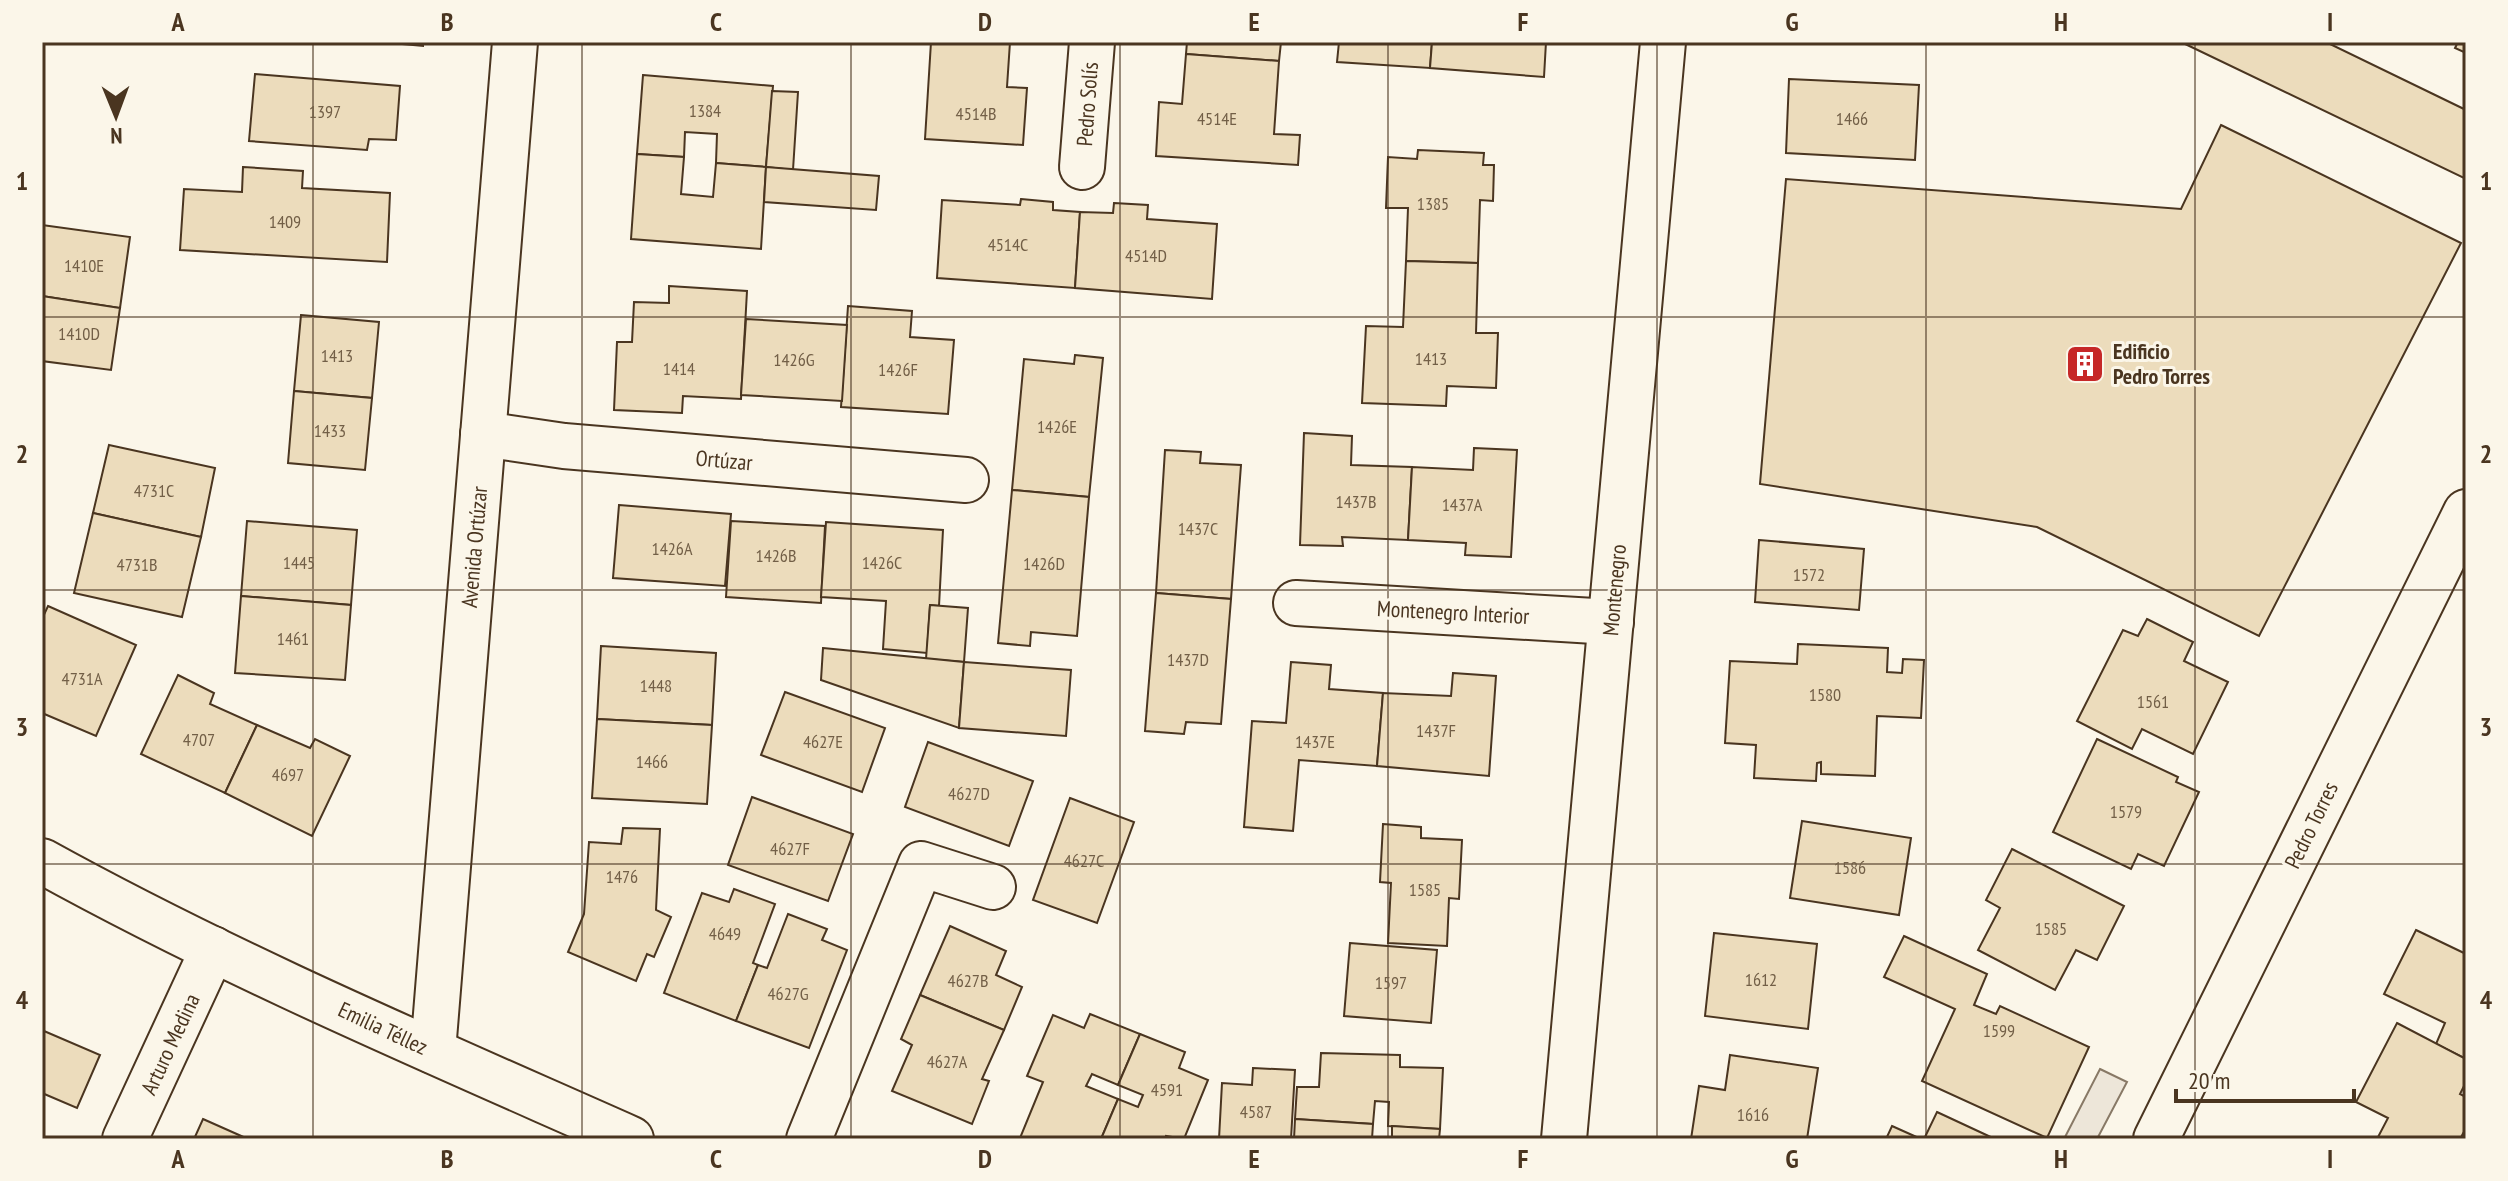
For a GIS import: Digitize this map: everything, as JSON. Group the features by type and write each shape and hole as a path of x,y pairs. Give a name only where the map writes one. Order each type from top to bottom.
{"street":[{"name":"Avenida Ortúzar","path":"433,1051 515,42"},
{"name":"Pedro Solís","path":"1082,167 1092,42"},
{"name":"Montenegro","path":"1564,1139 1663,42"},
{"name":"Ortúzar","path":"483,434 564,446 966,480"},
{"name":"Pedro Torres","path":"2156,1139 2466,512"},
{"name":"Montenegro Interior","path":"1296,603 1611,622"},
{"name":"Emilia Téllez","path":"42,861 137,913 213,949 631,1139"},
{"path":"809,1139 921,864 993,887"},
{"name":"Emilia Téllez","path":"42,885 137,913"},
{"name":"Arturo Medina","path":"125,1139 213,949"}],"shaded area":[{"path":"2100,1069 2127,1082 2097,1139 2064,1139"}],"building":[{"path":"380,42 423,42 423,46"},
{"path":"931,42 1010,42 1007,87 1027,88 1023,145 925,139"},
{"path":"1187,42 1281,42 1279,61 1186,54"},
{"path":"1339,42 1432,42 1430,68 1337,62"},
{"path":"1432,42 1546,42 1544,77 1430,68"},
{"path":"2181,42 2326,42 2466,110 2466,179"},
{"path":"2458,42 2466,42 2466,53 2455,48"},
{"path":"1186,54 1279,61 1274,134 1300,135 1298,165 1156,156 1159,102 1182,104"},
{"path":"255,74 400,86 396,140 369,139 367,150 249,141"},
{"path":"643,75 773,86 766,167 716,163 717,134 685,132 684,157 637,154"},
{"path":"1789,79 1919,85 1915,160 1786,153"},
{"path":"772,91 798,92 793,170 766,167"},
{"name":"Edificio Pedro Torres","path":"2221,125 2461,243 2259,636 2037,527 1760,484 1786,179 2181,209"},
{"path":"1418,150 1484,153 1483,165 1494,165 1493,201 1480,200 1478,263 1406,261 1408,208 1386,208 1388,157 1417,159"},
{"path":"637,154 684,157 681,194 713,197 716,163 766,167 761,249 631,239"},
{"path":"243,167 303,171 302,188 390,193 387,262 180,250 184,189 242,192"},
{"path":"766,167 879,176 876,210 764,202"},
{"path":"1021,199 1053,202 1053,210 1080,212 1075,288 937,278 942,200 1020,205"},
{"path":"1114,203 1148,205 1147,219 1217,224 1212,299 1075,288 1080,212 1113,213"},
{"path":"42,225 130,237 120,308 42,296"},
{"path":"1406,261 1478,263 1476,333 1498,333 1496,388 1447,386 1446,406 1362,403 1366,326 1403,327"},
{"path":"669,286 747,291 741,399 683,396 682,413 614,410 617,342 632,342 634,302 669,303"},
{"path":"42,296 120,308 111,370 42,361"},
{"path":"848,306 912,311 910,337 954,340 948,414 841,407"},
{"path":"301,315 379,322 372,398 294,391"},
{"path":"746,319 847,325 842,401 741,395"},
{"path":"1075,355 1103,358 1089,497 1012,490 1024,359 1074,364"},
{"path":"294,391 372,398 365,470 288,463"},
{"path":"1304,433 1352,436 1351,465 1412,467 1408,540 1342,537 1343,546 1300,545"},
{"path":"109,445 215,468 201,537 93,513"},
{"path":"1474,448 1517,450 1511,557 1465,555 1466,543 1408,540 1412,467 1473,470"},
{"path":"1165,450 1201,452 1200,463 1241,465 1231,599 1156,593"},
{"path":"1012,490 1089,497 1077,636 1031,632 1030,646 998,643"},
{"path":"619,505 731,514 725,586 613,578"},
{"path":"93,513 201,537 182,617 74,593"},
{"path":"247,521 357,530 351,605 241,596"},
{"path":"731,521 825,526 821,603 726,597"},
{"path":"826,522 943,530 939,606 930,605 927,653 883,649 886,601 821,597"},
{"path":"1759,540 1864,549 1859,610 1755,602"},
{"path":"1156,593 1231,599 1221,724 1186,722 1184,734 1145,731"},
{"path":"241,596 351,605 345,680 235,673"},
{"path":"930,605 968,608 964,662 926,659"},
{"path":"48,606 136,645 96,736 42,713 42,619"},
{"path":"2147,619 2193,642 2184,661 2228,682 2193,754 2142,729 2132,749 2077,721 2123,630 2138,636"},
{"path":"1798,644 1888,648 1887,672 1902,673 1903,659 1924,660 1921,718 1877,716 1875,776 1821,774 1821,762 1817,763 1816,781 1754,778 1756,745 1725,743 1730,661 1797,664"},
{"path":"601,646 716,653 712,725 597,719"},
{"path":"823,648 964,662 959,728 821,680"},
{"path":"964,662 1071,670 1066,736 959,728"},
{"path":"1291,662 1331,665 1329,689 1383,693 1377,766 1299,760 1293,831 1244,827 1252,721 1286,723"},
{"path":"1453,673 1496,676 1489,776 1377,766 1383,693 1451,696"},
{"path":"178,675 214,693 210,704 257,725 225,793 141,754"},
{"path":"785,692 885,728 862,792 761,755"},
{"path":"597,719 712,725 707,804 592,798"},
{"path":"257,725 310,748 315,739 350,756 312,836 225,793"},
{"path":"2097,739 2178,777 2176,782 2199,792 2164,866 2138,854 2131,869 2053,832"},
{"path":"928,742 1033,781 1009,846 905,807"},
{"path":"752,797 853,834 828,901 728,865"},
{"path":"1070,798 1134,822 1097,923 1033,900"},
{"path":"1802,821 1911,838 1899,915 1790,898"},
{"path":"1383,824 1421,827 1421,838 1462,840 1459,899 1449,898 1447,946 1388,943 1391,883 1380,882"},
{"path":"623,828 660,829 656,910 671,917 654,957 647,954 636,981 568,952 584,914 589,842 621,844"},
{"path":"2012,849 2124,906 2097,960 2076,950 2055,990 1978,950 2000,908 1986,900"},
{"path":"734,889 775,904 753,963 758,965 736,1021 664,993 702,893 729,902"},
{"path":"788,914 827,929 822,940 847,950 809,1048 736,1021 758,965 767,968"},
{"path":"950,926 1006,951 996,975 1022,987 1004,1030 920,995"},
{"path":"2416,930 2466,954 2466,1059 2436,1044 2445,1023 2384,994"},
{"path":"1714,933 1817,944 1808,1029 1705,1016"},
{"path":"1904,936 1987,974 1974,1005 1996,1014 2000,1006 2089,1047 2047,1138 1922,1081 1955,1009 1884,977"},
{"path":"1350,943 1437,950 1431,1023 1344,1016"},
{"path":"920,995 1004,1030 982,1079 989,1081 972,1124 892,1091 912,1045 901,1039"},
{"path":"1090,1014 1140,1034 1118,1085 1092,1074 1086,1086 1118,1099 1101,1139 1020,1138 1043,1082 1027,1076 1053,1015 1084,1028"},
{"path":"2397,1023 2466,1059 2466,1082 2460,1094 2466,1097 2466,1128 2460,1139 2377,1139 2388,1118 2356,1102"},
{"path":"44,1031 100,1055 77,1108 42,1093"},
{"path":"1140,1034 1185,1052 1179,1068 1208,1080 1184,1139 1166,1136 1165,1139 1101,1139 1118,1099 1138,1107 1143,1095 1118,1085"},
{"path":"1321,1053 1400,1055 1400,1067 1443,1068 1440,1129 1388,1126 1389,1102 1375,1101 1373,1124 1295,1119 1297,1087 1319,1087"},
{"path":"1730,1055 1818,1068 1807,1139 1691,1139 1699,1086 1725,1090"},
{"path":"1253,1068 1295,1070 1291,1139 1219,1139 1222,1083 1252,1085"},
{"path":"1937,1112 1995,1139 1924,1139"},
{"path":"203,1119 248,1139 194,1139"},
{"path":"1295,1119 1373,1124 1372,1139 1294,1139"},
{"path":"1392,1126 1440,1129 1439,1139 1392,1139"},
{"path":"1892,1126 1921,1139 1886,1139"}],"place":[{"name":"Edificio Pedro Torres","path":"2085,364"}]}
